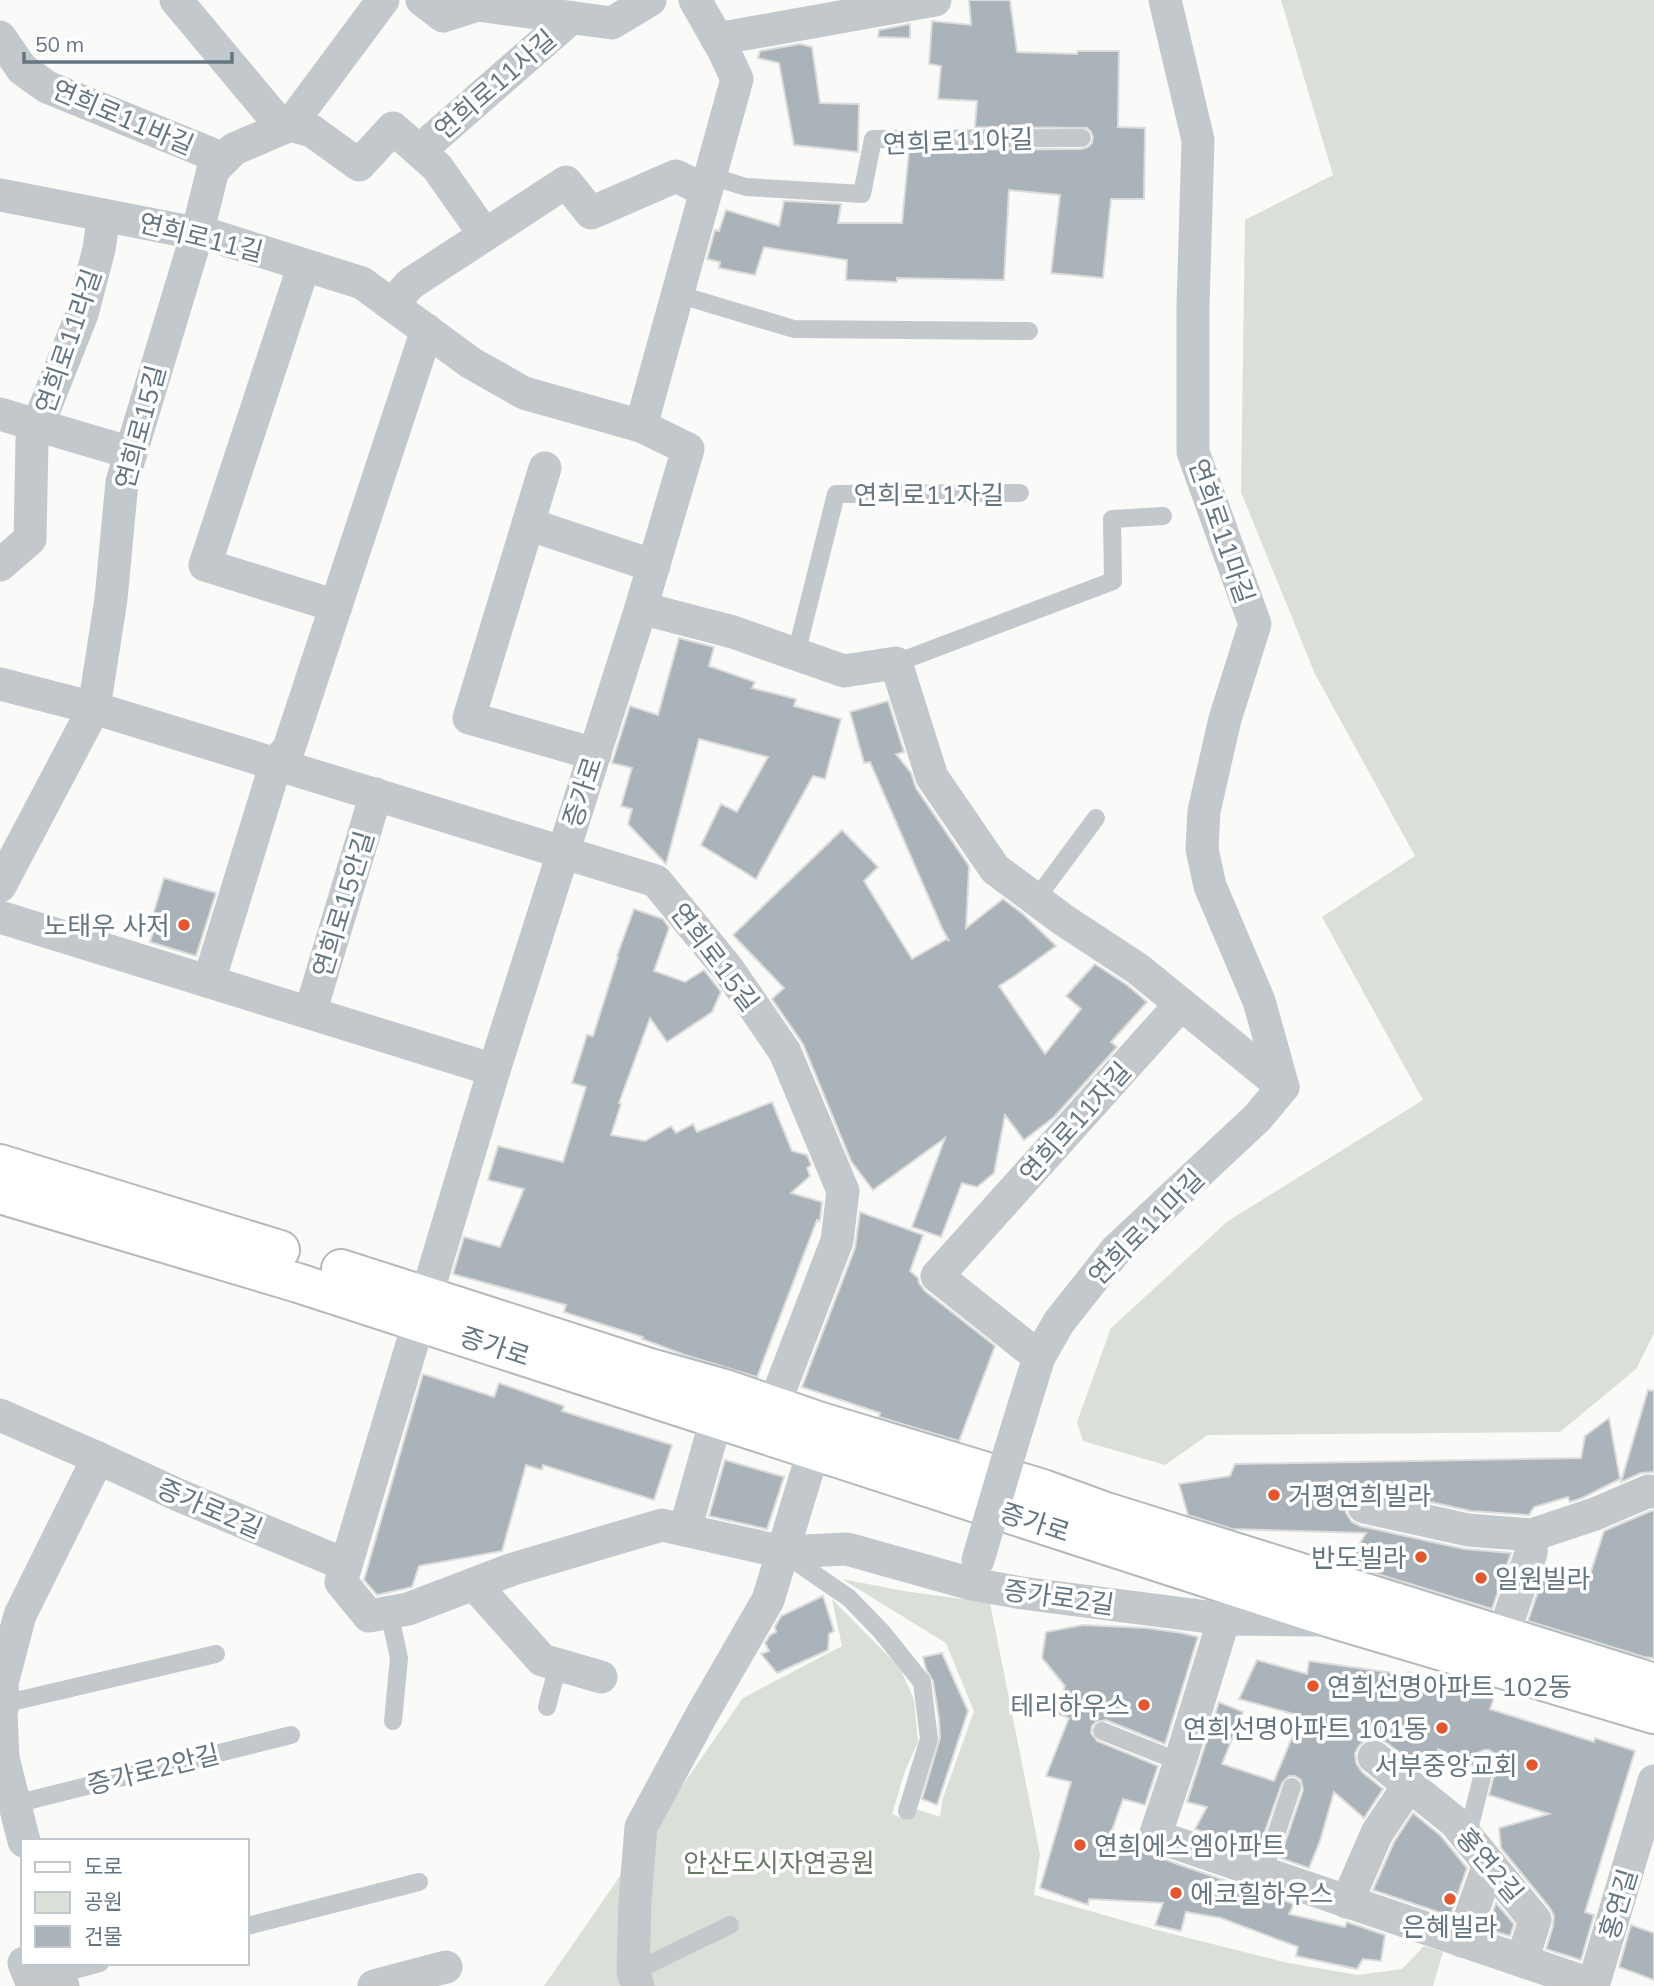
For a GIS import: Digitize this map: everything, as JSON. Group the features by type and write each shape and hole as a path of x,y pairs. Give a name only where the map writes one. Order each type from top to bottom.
{"main road":[{"name":"증가로","path":"0,1164 1340,1620 1654,1714"},
{"name":"증가로","path":"0,1194 298,1283 422,1308 650,1368 1043,1489 1106,1512 1654,1683"}],"street":[{"path":"176,0 286,127"},
{"path":"197,234 213,170 234,149 286,127 383,0"},
{"name":"연희로11사길","path":"422,0 443,16 477,5 612,23 650,0"},
{"path":"641,426 737,79 695,0"},
{"path":"717,39 934,0"},
{"name":"연희로11마길","path":"975,1572 1039,1357 1059,1322 1116,1250 1257,1118 1283,1087 1259,1002 1210,886 1202,849 1204,811 1225,719 1255,624 1193,452 1198,140 1165,0"},
{"name":"연희로11사길","path":"419,151 571,18"},
{"name":"연희로11바길","path":"0,37 22,69 47,87 224,159"},
{"name":"연희로11사길","path":"286,127 312,131 359,165 393,128 437,167 485,234"},
{"path":"393,305 410,284 566,182 590,213 677,176 708,184"},
{"name":"연희로11길","path":"0,195 216,237 362,283 471,363 524,393 641,426 688,449"},
{"name":"연희로11라길","path":"39,425 82,314 99,249 103,215"},
{"name":"연희로15길","path":"94,708 111,599 122,482 197,234"},
{"path":"304,265 205,565 336,606"},
{"path":"209,981 276,763 289,748 427,330"},
{"name":"연희로11라길","path":"0,414 131,453"},
{"path":"0,565 30,540 32,440 39,425"},
{"name":"증가로","path":"346,1565 494,1070 641,608 688,449"},
{"path":"545,468 469,718 594,754"},
{"path":"528,524 653,566"},
{"path":"641,608 733,632 844,671 896,663 932,777 995,869 1138,969 1283,1087"},
{"name":"연희로15길","path":"0,684 94,708 656,881 728,969 785,1052 844,1191 838,1241 774,1405"},
{"path":"0,886 94,708"},
{"name":"연희로15안길","path":"310,1013 376,794"},
{"name":"연희로15안길","path":"0,917 494,1070"},
{"name":"연희로11자길","path":"1039,1357 937,1276 1181,1004"},
{"name":"증가로2길","path":"0,1415 176,1494 346,1565 341,1582 369,1616 408,1609 513,1569 662,1525 783,1552 847,1549 975,1572 1022,1593 1224,1619 1340,1620"},
{"path":"685,1530 710,1441"},
{"path":"24,1839 3,1758 2,1683 20,1615 98,1458"},
{"path":"635,1979 635,1901 641,1827 768,1600 807,1472"},
{"path":"1364,1507 1468,1530 1532,1535 1649,1491 1654,1492"},
{"path":"1503,1636 1531,1553 1532,1535"},
{"path":"474,1584 542,1660 601,1677"},
{"path":"1224,1619 1155,1836 1593,1986"},
{"name":"홍연2길","path":"1374,1757 1455,1822 1535,1920 1522,1961"},
{"name":"홍연길","path":"1593,1986 1654,1782"},
{"path":"1347,1902 1377,1833 1409,1785"},
{"path":"1462,1941 1489,1864"},
{"path":"31,1965 53,1977"},
{"path":"374,1986 446,1967"}],"lane":[{"name":"연희로11아길","path":"708,184 862,194 873,139 1082,138"},
{"path":"677,294 794,329 1029,331"},
{"name":"연희로11자길","path":"796,654 836,494 1020,493"},
{"path":"896,663 1113,581 1112,519 1163,516"},
{"path":"1036,899 1096,818"},
{"path":"783,1552 849,1598 881,1631 922,1682 929,1739 907,1811"},
{"path":"389,1612 399,1658 393,1721"},
{"path":"1,1711 216,1654"},
{"path":"547,1707 558,1665"},
{"path":"1102,1731 1180,1762"},
{"name":"증가로2안길","path":"15,1804 290,1735"},
{"path":"1468,1838 1486,1761"},
{"path":"1264,1873 1292,1787"},
{"path":"248,1926 419,1882"},
{"path":"635,1979 730,1925"},
{"path":"53,1977 93,1965"}],"green space":[{"path":"1281,0 1654,0 1654,1333 1636,1369 1560,1432 1208,1435 1165,1465 1083,1441 1077,1422 1111,1328 1228,1221 1423,1100 1322,917 1415,856 1315,674 1241,492 1245,220 1333,175"},
{"name":"안산도시자연공원","path":"842,1579 990,1603 1040,1854 1034,1895 1288,1963 1358,1975 1402,1969 1424,1946 1443,1952 1433,1986 544,1986 743,1698 842,1646 832,1599 900,1668 914,1700 918,1742 905,1771 892,1814 909,1821 916,1809 940,1817 942,1801 974,1711 946,1643"}],"building":[{"path":"969,0 1010,0 1017,52 1077,54 1078,51 1119,51 1118,127 1145,128 1144,199 1111,199 1103,278 1051,273 1060,195 1009,190 1004,280 846,280 847,260 764,247 755,275 719,268 720,262 707,259 715,230 719,231 726,210 779,226 784,201 841,204 838,223 902,223 909,150 1088,147 1093,137 1087,128 975,127 977,101 938,99 941,66 929,64 932,21 971,25"},
{"path":"910,24 910,38 878,37 879,30"},
{"path":"800,44 812,47 820,103 859,104 858,152 794,145 779,63 758,58 760,51"},
{"path":"679,638 714,647 709,666 755,682 752,688 796,699 794,706 841,719 825,779 813,776 756,879 701,845 721,804 737,812 768,757 699,739 666,864 628,824 632,809 621,806 632,768 612,763 630,706 658,715"},
{"path":"888,701 904,752 896,754 911,773 916,788 969,866 966,928 1003,899 1056,946 999,986 1045,1054 1081,1009 1066,996 1095,964 1147,1002 1111,1042 1117,1047 1054,1117 1024,1140 1005,1115 994,1173 977,1187 962,1183 941,1237 912,1227 945,1138 873,1190 851,1161 803,1044 772,999 784,988 733,935 842,830 878,867 864,881 912,959 947,939 949,941 870,762 864,763 850,712"},
{"name":"노태우 사저","path":"164,878 216,893 196,956 150,942 158,916 153,915"},
{"path":"634,909 663,919 669,928 654,971 685,982 704,970 721,992 712,1012 667,1042 650,1018 619,1103 621,1104 611,1135 645,1141 671,1126 676,1133 693,1124 697,1132 772,1102 792,1151 807,1155 811,1165 807,1168 810,1176 791,1193 822,1202 820,1221 817,1220 757,1377 685,1355 642,1339 643,1337 564,1312 566,1305 453,1274 464,1237 500,1247 524,1189 488,1180 498,1146 563,1162 586,1087 572,1083 587,1035 593,1036"},
{"path":"860,1212 923,1235 910,1271 918,1278 925,1291 995,1346 959,1441 879,1417 880,1413 802,1387 855,1248"},
{"path":"423,1374 494,1397 499,1383 564,1406 562,1411 672,1445 654,1500 543,1465 542,1470 526,1465 502,1551 419,1566 412,1587 377,1595 364,1580"},
{"path":"1648,1390 1654,1391 1654,1472 1641,1473 1621,1482"},
{"name":"거평연희빌라","path":"1609,1418 1620,1479 1570,1502 1568,1497 1534,1507 1529,1515 1471,1511 1368,1488 1358,1489 1349,1495 1345,1504 1346,1513 1352,1522 1360,1526 1464,1549 1511,1553 1492,1609 1348,1565 1366,1533 1232,1529 1188,1515 1179,1484 1230,1476 1235,1464 1581,1458 1585,1436"},
{"path":"725,1460 784,1477 767,1529 709,1516"},
{"path":"1654,1511 1654,1658 1528,1621 1543,1577 1586,1587 1604,1531"},
{"path":"823,1596 834,1631 829,1634 828,1650 777,1673 761,1654 769,1651 765,1643 770,1635 776,1632 775,1627 781,1616"},
{"path":"1083,1625 1146,1628 1198,1637 1165,1744 1106,1720 1096,1722 1092,1726 1091,1733 1097,1741 1158,1766 1145,1805 1123,1799 1109,1839 1294,1904 1289,1914 1345,1927 1347,1922 1385,1935 1381,1961 1363,1959 1357,1969 1296,1956 1298,1947 1221,1918 1186,1912 1181,1931 1155,1925 1163,1903 1089,1899 1088,1905 1040,1888 1071,1782 1046,1776 1069,1718 1055,1713 1065,1686 1042,1658 1046,1632"},
{"path":"942,1653 968,1711 937,1805 922,1799 940,1738 933,1681 923,1657"},
{"path":"1257,1660 1307,1674 1309,1661 1407,1675 1408,1672 1494,1698 1490,1709 1594,1742 1595,1738 1635,1751 1585,1912 1594,1915 1581,1960 1546,1949 1554,1916 1501,1848 1499,1828 1549,1814 1489,1795 1497,1763 1494,1753 1489,1750 1478,1753 1473,1766 1438,1749 1430,1777 1386,1742 1376,1738 1366,1739 1355,1753 1356,1763 1362,1772 1383,1789 1364,1818 1334,1792 1309,1868 1280,1858 1303,1790 1301,1780 1295,1776 1289,1776 1282,1783 1258,1851 1195,1829 1207,1807 1187,1802 1219,1702 1243,1712 1222,1764 1274,1781 1301,1716 1239,1699"},
{"path":"1413,1813 1441,1836 1467,1868 1450,1916 1373,1890 1394,1842"},
{"path":"1496,1903 1514,1924 1510,1936 1487,1929"},
{"path":"1631,1925 1654,1933 1654,1980 1619,1967"}],"place":[{"name":"노태우 사저","path":"184,925"},
{"name":"거평연희빌라","path":"1274,1495"},
{"name":"반도빌라","path":"1421,1557"},
{"name":"일원빌라","path":"1481,1578"},
{"name":"연희선명아파트 102동","path":"1313,1686"},
{"name":"테리하우스","path":"1144,1705"},
{"name":"연희선명아파트 101동","path":"1442,1728"},
{"name":"서부중앙교회","path":"1532,1765"},
{"name":"연희에스엠아파트","path":"1080,1845"},
{"name":"에코힐하우스","path":"1176,1893"},
{"name":"은혜빌라","path":"1450,1899"}]}
